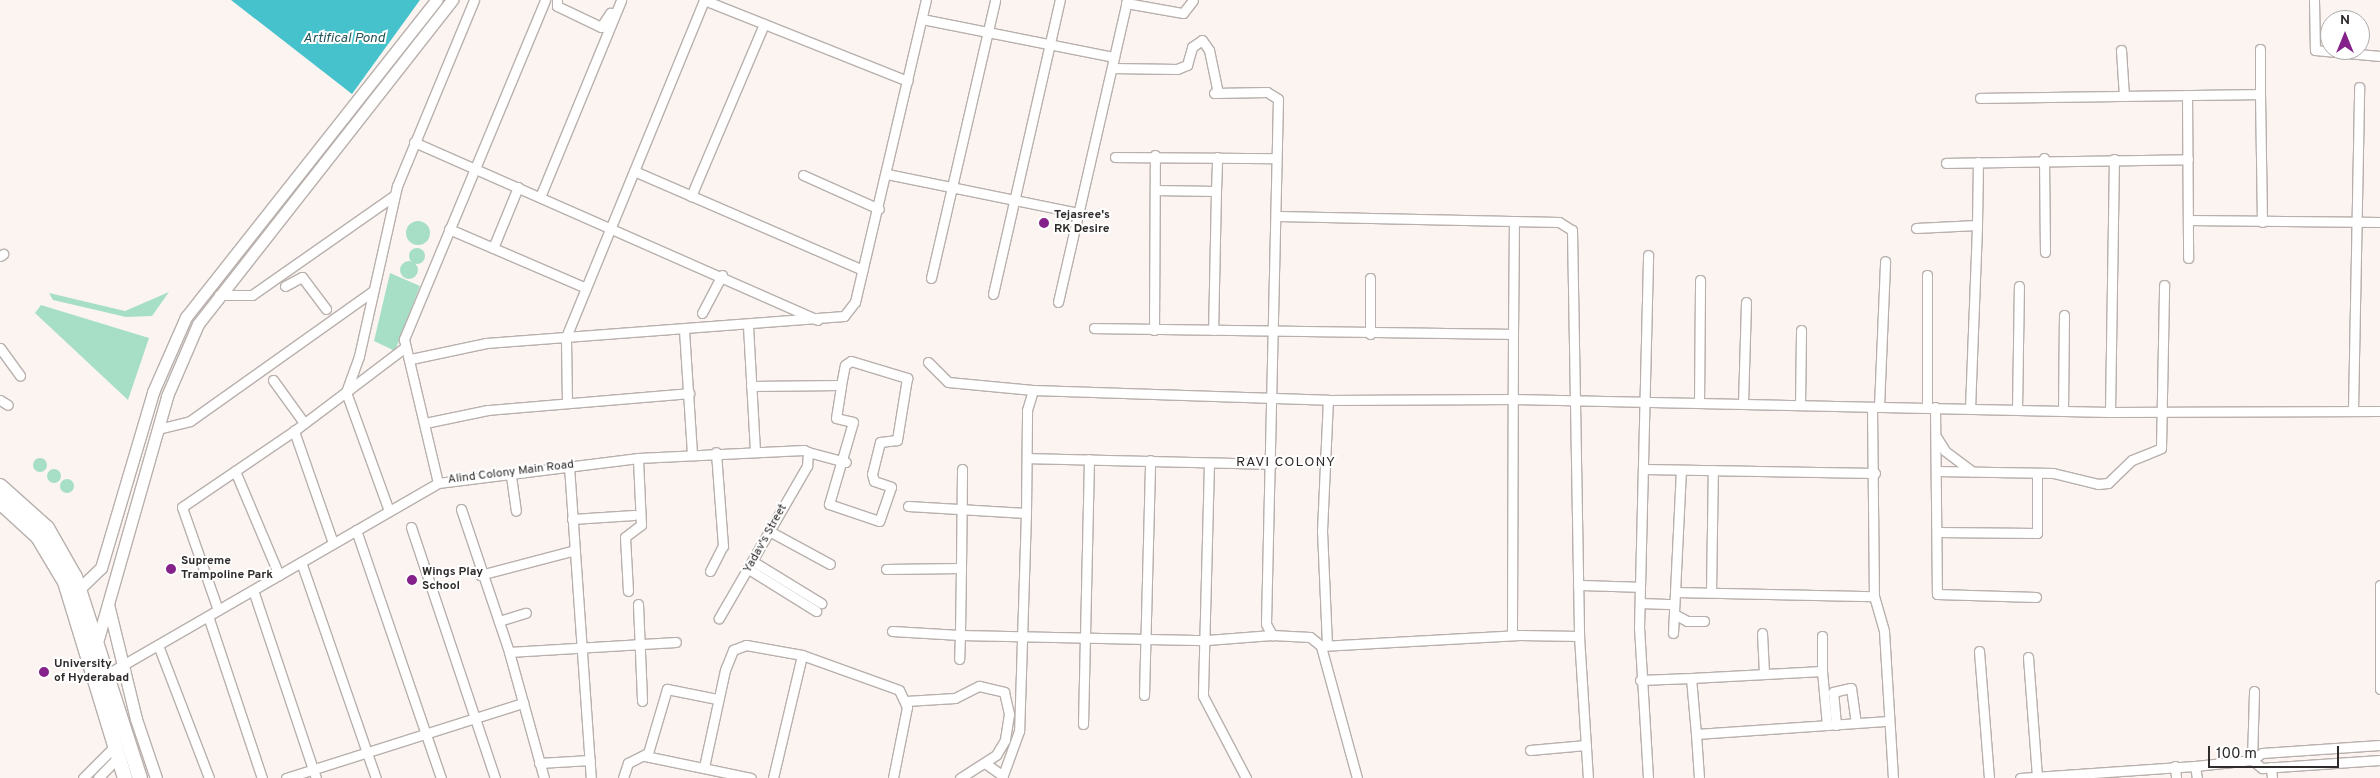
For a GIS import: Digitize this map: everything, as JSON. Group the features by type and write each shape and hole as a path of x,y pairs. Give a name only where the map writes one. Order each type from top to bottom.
{"main road":[{"path":"0,486 47,528 80,588 109,673 140,778"},
{"path":"0,502 38,537 65,582 125,778"}],"street":[{"path":"80,588 101,568 153,392 186,317 436,0"},
{"path":"98,639 158,429 180,362 220,295 452,0"},
{"path":"388,511 346,392 373,291 395,195 414,142 474,0"},
{"path":"438,483 411,359 404,348 407,328 476,168 545,0"},
{"path":"557,0 557,6 601,26 615,0"},
{"path":"540,197 621,0"},
{"path":"567,403 566,337 704,0 908,81"},
{"path":"411,359 486,343 818,320 839,318 850,311 879,208 926,0"},
{"path":"931,278 995,0"},
{"path":"994,294 1013,200 1060,0"},
{"path":"1058,302 1127,1 1183,13 1193,0"},
{"path":"2314,0 2314,50 2380,56"},
{"path":"922,19 1114,57"},
{"path":"692,196 764,24"},
{"path":"1112,68 1177,69 1187,65 1192,47 1202,40 1209,50 1216,93 1267,92 1278,99 1276,158 1278,216 1274,398 1266,624 1272,635"},
{"path":"2260,49 2262,222"},
{"path":"2121,50 2124,96"},
{"path":"2353,410 2359,87"},
{"path":"1980,98 2260,94"},
{"path":"2186,95 2188,258"},
{"path":"414,142 610,228 722,274 818,320"},
{"path":"1115,157 1155,155 1276,158"},
{"path":"1154,330 1155,155"},
{"path":"1213,330 1217,157"},
{"path":"1946,162 2044,158 2188,159"},
{"path":"2044,158 2045,252"},
{"path":"2110,412 2114,159"},
{"path":"1970,409 1978,162"},
{"path":"634,171 863,270"},
{"path":"886,174 1078,213"},
{"path":"803,175 879,208"},
{"path":"493,248 518,187"},
{"path":"1155,190 1216,191"},
{"path":"220,295 252,295 395,195"},
{"path":"1278,216 1559,222 1572,230 1578,636 1588,778"},
{"path":"1512,635 1514,220"},
{"path":"2188,220 2380,222"},
{"path":"1916,228 1977,225"},
{"path":"449,229 586,288"},
{"path":"1648,255 1640,587 1640,680 1648,778"},
{"path":"1885,261 1875,407 1874,596 1884,628 1888,722 1893,778"},
{"path":"294,266 326,309"},
{"path":"283,274 287,285 302,277"},
{"path":"702,313 722,274"},
{"path":"1927,274 1931,407 1936,435 1937,594 2036,597"},
{"path":"1370,278 1370,334"},
{"path":"1699,403 1700,280"},
{"path":"1936,471 2037,473 2108,483 2132,460 2162,448 2164,285"},
{"path":"2017,410 2019,286"},
{"path":"158,429 190,421 373,291"},
{"path":"1743,404 1746,302"},
{"path":"2063,411 2064,315"},
{"path":"748,326 755,450"},
{"path":"1094,328 1213,330 1275,334 1513,334"},
{"path":"684,330 692,453"},
{"path":"1800,405 1802,330"},
{"path":"0,348 20,376"},
{"path":"218,610 182,507 294,431 404,348"},
{"path":"851,362 910,382 897,440 880,442 872,474 874,481 891,487 882,519 870,520 831,507 853,422 836,418 841,385 846,365 851,362"},
{"path":"928,362 948,382 1033,390 1328,400 1513,399 2110,412 2380,411"},
{"path":"273,380 304,423"},
{"path":"752,386 841,385"},
{"path":"985,762 1003,777 1018,740 1024,636 1027,458 1033,390"},
{"path":"425,423 488,410 689,393"},
{"path":"1328,400 1322,530 1324,646 1357,778"},
{"path":"294,431 333,543"},
{"path":"1936,435 1945,451 1973,472"},
{"name":"Alind Colony Main Road","path":"109,673 438,483 511,476 569,466 692,453 755,450 808,455 844,462"},
{"path":"710,571 723,546 716,452"},
{"name":"Yadav's Street","path":"719,618 750,570 771,532 808,455"},
{"path":"628,591 625,537 640,528 638,458"},
{"path":"1027,458 1272,464"},
{"path":"1083,724 1089,459"},
{"path":"1144,695 1147,638 1150,460"},
{"path":"1209,463 1207,640 1204,696 1246,778"},
{"path":"569,466 591,778"},
{"path":"958,659 963,512 962,469"},
{"path":"1644,469 1875,473"},
{"path":"1673,632 1681,470"},
{"path":"1711,591 1713,470"},
{"path":"235,471 279,575"},
{"path":"1937,532 2036,533 2037,473"},
{"path":"511,476 516,511"},
{"path":"908,506 963,512 1026,513"},
{"path":"461,509 480,576 499,621 509,652 544,778"},
{"path":"572,519 634,514"},
{"path":"411,527 494,778"},
{"path":"356,530 441,778"},
{"path":"771,532 830,564"},
{"path":"480,576 575,550"},
{"path":"301,562 376,778"},
{"path":"750,570 818,607 754,562"},
{"path":"886,569 961,568"},
{"path":"1578,585 1640,587"},
{"path":"2380,585 2380,690"},
{"path":"253,590 315,774"},
{"path":"1675,592 1700,596 1711,591 1874,596"},
{"path":"108,603 156,778"},
{"path":"1640,603 1674,604"},
{"path":"638,604 642,701"},
{"path":"499,621 526,613"},
{"path":"1674,614 1687,621 1704,621"},
{"path":"208,616 262,778"},
{"path":"892,631 960,635 1084,635 1207,640 1272,635 1310,637 1324,646 1512,635 1578,636"},
{"path":"1762,632 1764,672"},
{"path":"1822,636 1822,671 1833,723"},
{"path":"509,652 582,645 676,642"},
{"path":"158,645 209,778"},
{"path":"704,767 717,699 738,646 802,655 899,690 906,701 893,778"},
{"path":"1979,651 1989,778"},
{"path":"773,778 802,655"},
{"path":"2028,658 2037,776"},
{"path":"1640,680 1764,672 1822,671"},
{"path":"1691,678 1699,778"},
{"path":"906,701 955,698 979,686 999,688 1007,698 1009,714 998,752 960,778"},
{"path":"645,756 667,688 717,699"},
{"path":"1833,723 1833,692 1851,688 1856,721"},
{"path":"2252,760 2254,691"},
{"path":"286,778 315,774 426,731 473,715 523,703"},
{"path":"1696,734 1856,721 1888,722"},
{"path":"1530,750 1586,745"},
{"path":"2020,778 2196,766 2252,760 2262,752 2380,745"},
{"path":"83,778 117,750"},
{"path":"98,778 117,750"},
{"path":"998,752 1010,762"},
{"path":"623,778 628,763 645,756 751,778"},
{"path":"539,763 590,760"},
{"path":"2252,760 2262,768 2380,760"},
{"path":"2175,766 2176,778"},
{"path":"2196,766 2197,778"},
{"path":"2271,768 2272,778"}],"green space":[{"path":"418,221 427,224 430,233 427,242 418,245 409,242 406,233 409,224"},
{"path":"414,248 420,248 425,253 423,262 414,264 409,259 409,253"},
{"path":"409,261 415,264 418,270 415,276 409,279 403,276 400,270 403,264"},
{"path":"390,273 420,286 395,351 374,341"},
{"path":"169,292 152,316 126,317 53,300 49,293 125,311"},
{"path":"41,305 149,338 128,400 35,313"},
{"path":"37,458 43,458 47,465 43,472 37,472 33,468 33,462"},
{"path":"51,469 57,469 61,476 57,483 51,483 47,479 47,473"},
{"path":"64,479 70,479 74,486 70,493 64,493 60,489 60,483"}],"water":[{"name":"Artifical Pond","path":"231,0 420,0 352,94"}],"place":[{"name":"Tejasree's RK Desire","path":"1044,223"},
{"name":"Supreme Trampoline Park","path":"171,569"},
{"name":"Wings Play School","path":"412,580"},
{"name":"University of Hyderabad","path":"44,672"}],"district":[{"name":"RAVI COLONY","path":"1286,463"}]}
